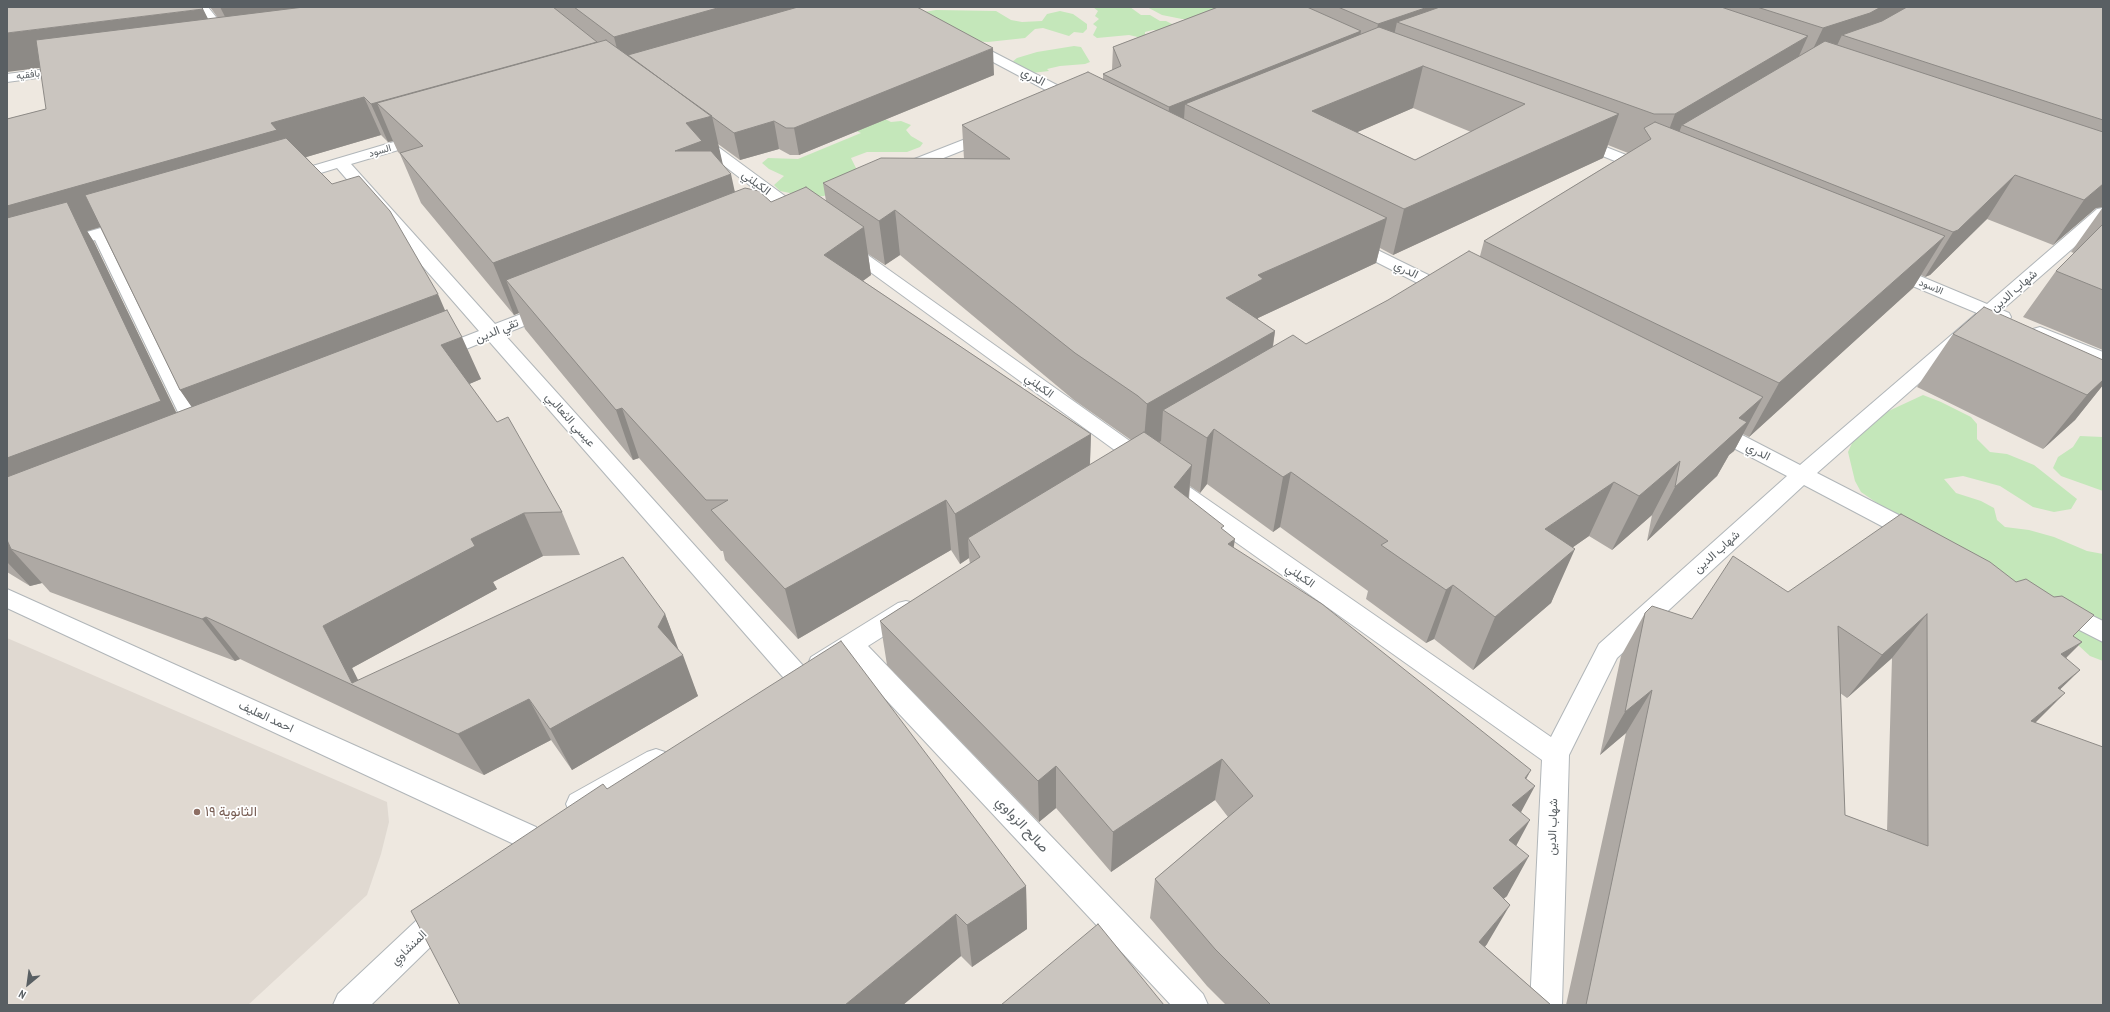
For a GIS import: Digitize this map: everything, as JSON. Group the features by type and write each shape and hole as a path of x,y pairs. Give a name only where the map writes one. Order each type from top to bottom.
{"street":[{"path":"201,7 237,48 218,50"},
{"name":"الدري","path":"950,33 1083,104 1054,109"},
{"name":"بافقيه","path":"7,78 85,68"},
{"name":"الكيلني","path":"683,127 794,211 1127,449 1134,468 1556,755"},
{"path":"883,176 1009,127"},
{"name":"السود","path":"273,182 439,134"},
{"path":"1561,135 1634,163 1662,163 1666,167"},
{"name":"عيسي الثعالبي","path":"341,162 798,677"},
{"path":"1614,176 1634,163"},
{"path":"772,220 817,203"},
{"name":"شهاب الدين","path":"1546,1005 1556,755 1608,651 1802,474 2103,213"},
{"path":"7,261 145,220"},
{"path":"100,233 205,447"},
{"name":"الدري","path":"1333,233 1466,301"},
{"name":"الاسود","path":"1874,263 2103,359"},
{"path":"1418,298 1458,273"},
{"name":"تقي الدين","path":"418,362 566,303"},
{"name":"الدري","path":"1697,420 1935,544"},
{"path":"1134,468 1161,452"},
{"name":"احمد العليف","path":"7,598 525,838"},
{"path":"778,689 925,599"},
{"path":"2047,602 2103,632"},
{"name":"صالح الزواوي","path":"851,645 1192,1005"},
{"path":"560,816 676,748"},
{"name":"المنشاوي","path":"350,1005 458,901"}],"shaded area":[{"name":"الثانوية ١٩","path":"7,638 387,802 389,822 381,854 367,895 248,1005 7,1005"}],"green space":[{"path":"1093,7 1130,7 1141,15 1150,15 1160,21 1166,21 1174,25 1161,31 1153,30 1145,32 1145,36 1142,38 1129,35 1097,38 1093,35 1097,27 1093,24 1099,19 1095,16 1098,11"},
{"path":"1147,7 1219,7 1191,19 1182,19 1162,15"},
{"path":"936,10 996,11 1011,20 1022,22 1042,21 1047,14 1060,11 1073,14 1087,24 1087,29 1083,33 1074,32 1069,36 1043,28 1035,29 1025,38 988,42 971,41 924,12"},
{"path":"1074,46 1081,47 1090,62 1085,64 1060,66 1047,69 1049,71 1032,73 1012,62 1017,58 1037,52"},
{"path":"883,118 891,122 901,121 911,125 906,130 911,136 923,143 920,147 907,152 867,152 851,158 856,168 856,176 824,196 810,197 780,191 774,185 784,176 769,169 762,163 768,158 798,159 861,133 848,127"},
{"path":"1923,395 1971,417 1977,424 1977,439 1990,452 2007,454 2034,465 2077,499 2071,509 2054,512 2033,507 2000,486 1963,476 1944,479 1956,493 1981,501 1994,508 1997,520 2005,527 2029,530 2054,537 2087,551 2103,554 2103,661 2090,656 2066,634 1861,492 1855,481 1848,452 1853,441 1880,415"},
{"path":"2080,436 2103,437 2103,491 2061,476 2053,468 2058,457 2073,447"}],"building":[{"path":"7,7 201,7 203,9 7,33"},
{"path":"304,7 553,7 597,42 371,104 364,97 271,123 277,130 7,206 7,119 46,109 36,40"},
{"path":"574,7 721,7 614,37"},
{"path":"798,7 917,7 993,48 794,128 786,128 774,121 734,133 628,55"},
{"path":"1218,7 1307,7 1361,31 1169,107 1103,74 1121,66 1113,47"},
{"path":"1338,7 1428,7 1378,24"},
{"path":"1440,7 1721,7 1808,36 1675,114 1654,114 1397,22"},
{"path":"1757,7 1881,7 1870,13 1823,28"},
{"path":"1907,7 2103,7 2103,120 1842,35 1882,21"},
{"path":"1379,27 1619,114 1404,209 1185,104","holes":["1423,66 1525,104 1415,160 1312,111"]},
{"path":"606,40 712,116 686,123 702,141 675,151 711,151 731,174 493,263 400,153 423,146 377,103"},
{"path":"1825,41 2103,132 2103,184 2084,200 2015,175 1958,230 1953,232 1682,125"},
{"path":"1088,72 1387,218 1258,275 1263,279 1226,298 1275,331 1147,404 1138,396 1075,353 895,210 879,221 823,183 881,158 1010,159 962,125"},
{"path":"1655,122 1945,236 1779,383 1484,241 1651,139 1644,128"},
{"path":"286,138 332,184 359,176 390,211 438,294 180,390 85,195"},
{"path":"806,187 864,227 824,255 1091,434 955,514 946,500 785,589 711,510 728,500 706,500 622,408 616,410 506,280 745,188 759,191 771,202"},
{"path":"67,202 161,401 7,458 7,218"},
{"path":"2103,224 2103,290 2056,271"},
{"path":"1469,251 1763,397 1739,418 1747,422 1675,487 1680,461 1639,496 1614,482 1545,529 1575,549 1495,617 1453,585 1446,590 1381,545 1388,541 1291,472 1283,477 1214,429 1207,438 1163,410 1293,335 1306,344 1388,300"},
{"path":"1984,307 2103,360 2103,380 2087,395 1953,334"},
{"path":"447,310 462,337 441,345 497,422 508,417 562,512 524,513 471,539 475,546 323,626 352,683 623,557 665,614 658,627 683,655 550,729 529,699 458,734 206,617 202,619 11,549 7,540 7,477"},
{"path":"1144,432 1192,465 1174,487 1224,526 1221,528 1235,539 1228,544 1322,604 1531,770 1525,778 1535,786 1512,805 1530,820 1509,840 1529,856 1493,888 1510,905 1479,942 1551,1005 1271,1005 1215,949 1155,879 1253,796 1222,759 1113,832 1056,766 1038,781 880,621 980,557 968,538"},
{"path":"1901,514 1990,562 2016,582 2026,579 2054,597 2062,596 2094,615 2073,636 2082,642 2061,654 2080,670 2058,688 2065,693 2031,721 2103,747 2103,1005 1586,1005 1652,690 1625,712 1645,613 1652,606 1692,619 1733,556 1788,592","holes":["1927,614 1928,846 1845,815 1838,626 1882,655"]},
{"path":"841,641 1026,886 967,925 956,914 845,1005 460,1005 411,911 603,784 607,789"},
{"path":"1098,924 1164,1005 1001,1005"}],"place":[{"name":"الثانوية ١٩","path":"197,812"}]}
